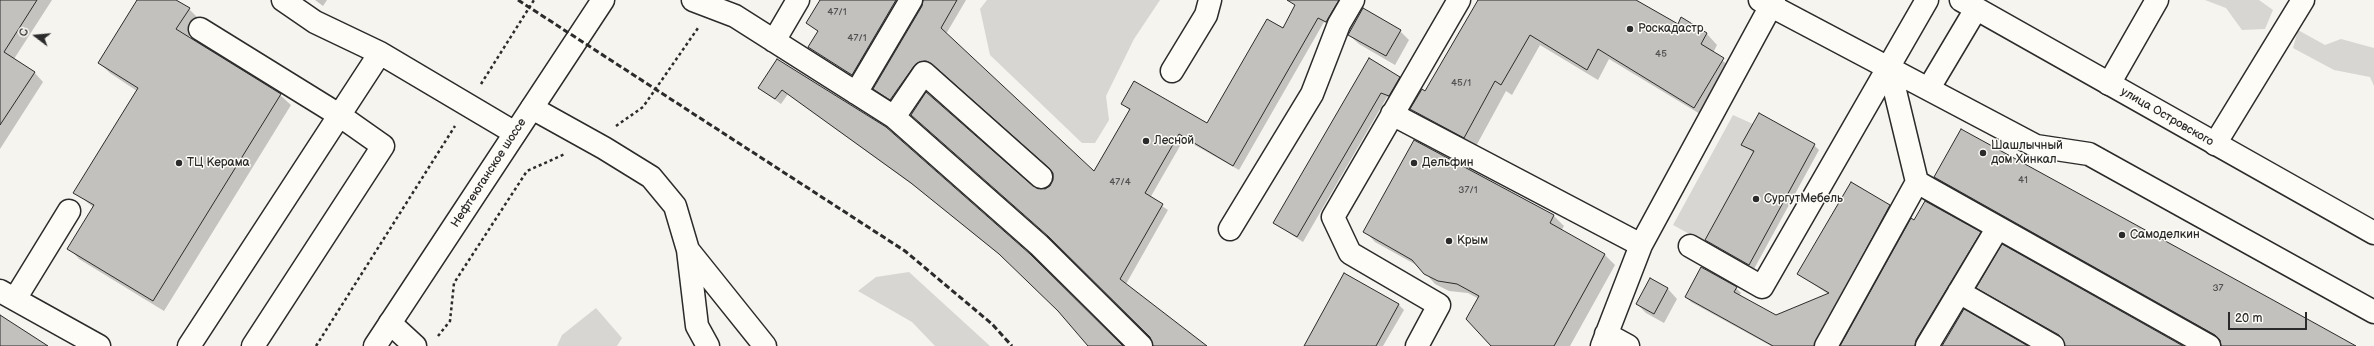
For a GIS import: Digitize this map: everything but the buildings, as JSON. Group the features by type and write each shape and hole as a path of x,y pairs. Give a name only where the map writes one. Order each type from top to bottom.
{"main road":[{"path":"283,0 316,22 380,53 515,133"},
{"name":"Нефтеюганское шоссе","path":"375,346 602,0"},
{"path":"774,41 798,0"},
{"path":"856,93 910,0"},
{"path":"1172,71 1206,15 1210,0"},
{"path":"1230,229 1312,94 1339,24 1353,0"},
{"path":"1417,346 1439,305 1350,253 1333,217 1459,0"},
{"path":"1690,246 1762,287 1927,0"},
{"path":"2109,84 2157,0"},
{"path":"2215,144 2303,0"},
{"path":"1628,346 1604,340 1641,245 1768,2 2036,146 2089,154 2374,312"},
{"path":"703,4 735,16 894,117 1039,245 1141,346"},
{"path":"1929,88 1969,4"},
{"name":"улица Островского","path":"1969,4 2374,233"},
{"path":"200,29 339,115 383,146 253,346"},
{"path":"189,346 380,53"},
{"path":"1826,346 1917,182 1889,66"},
{"path":"894,117 924,73 1041,177"},
{"path":"532,108 651,177 675,206 688,250 697,326 708,346"},
{"path":"1392,114 1641,245"},
{"path":"1917,182 1997,229 2209,346"},
{"path":"69,211 8,295 99,346"},
{"path":"1927,346 1997,229"},
{"path":"688,250 765,346"},
{"path":"1959,292 2053,346"},
{"path":"390,323 424,344"}],"path":[{"path":"316,346 534,0"},
{"path":"424,344 450,321 454,284 527,172 593,142 643,107 703,4"}],"shaded area":[{"path":"987,0 1160,0 1134,39 1106,96 1109,120 1095,143 1082,143 990,55 980,9"},
{"path":"2205,0 2259,0 2273,10 2265,29 2242,30 2226,8"},
{"path":"2298,30 2325,45 2341,39 2374,48 2374,86 2370,77 2334,70 2293,48"},
{"path":"1733,115 1753,124 1742,144 1754,151 1704,242 1673,225"},
{"path":"909,272 990,346 935,346 912,322 858,291 876,277"},
{"path":"596,308 622,338 617,346 557,346 562,335"}],"railway":[{"path":"518,0 905,251 992,324 1012,346"}],"place":[{"name":"Роскадастр","path":"1630,29"},
{"name":"Лесной","path":"1146,141"},
{"name":"Шашлычный дом Хинкал","path":"1983,153"},
{"name":"ТЦ Керама","path":"179,163"},
{"name":"Дельфин","path":"1414,163"},
{"name":"СургутМебель","path":"1756,199"},
{"name":"Самоделкин","path":"2122,235"},
{"name":"Крым","path":"1449,241"}]}
